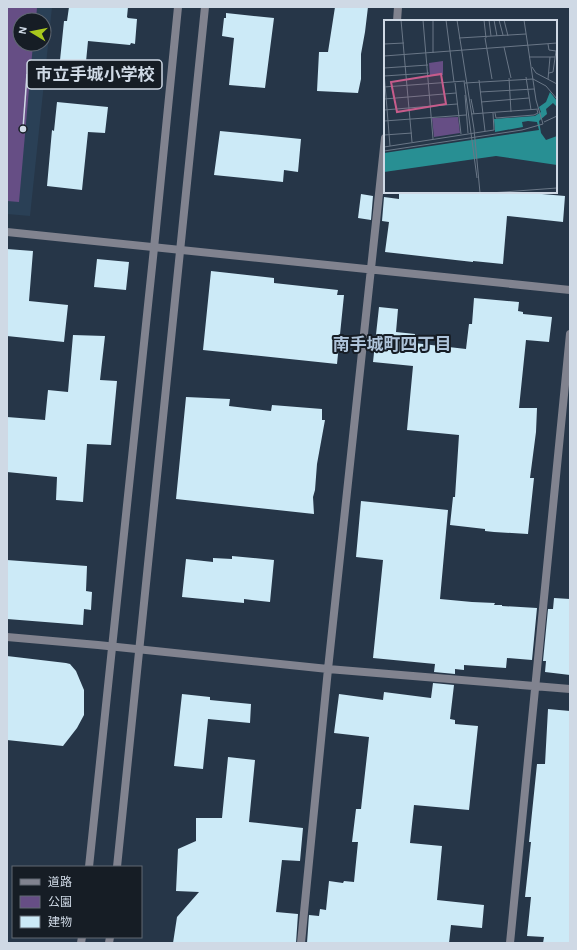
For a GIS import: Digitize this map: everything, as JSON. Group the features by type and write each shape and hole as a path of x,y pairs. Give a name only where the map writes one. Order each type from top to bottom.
{"street":[{"path":"89,866 178,7"},
{"path":"117,866 205,7"},
{"path":"397,20 398,7"},
{"path":"301,943 328,669 384,148"},
{"path":"7,232 570,290"},
{"path":"510,943 570,334"},
{"path":"7,637 112,646 328,669 570,689"}],"shaded area":[{"path":"7,7 52,7 51,12 12,12 12,52 47,52 30,216 7,214"}],"green space":[{"path":"7,7 37,7 37,12 12,12 12,52 32,52 19,202 7,201"}],"building":[{"path":"69,7 128,7 127,17 137,19 135,44 131,43 130,45 88,41 85,72 59,70 64,21 67,21"},
{"path":"335,7 368,7 361,54 361,79 358,93 317,91 319,52 328,52"},
{"path":"226,13 274,18 265,88 229,85 234,38 222,36"},
{"path":"57,102 108,107 105,133 88,132 82,190 47,186 52,130 54,131"},
{"path":"220,131 301,139 298,172 284,170 283,182 214,175"},
{"path":"399,193 530,193 565,196 563,222 507,216 503,264 385,252 389,222 382,221 384,197 399,199"},
{"path":"361,194 373,196 371,220 358,218"},
{"path":"7,249 33,251 29,301 68,305 64,342 7,336"},
{"path":"97,259 129,262 126,290 94,287"},
{"path":"211,271 274,278 274,283 338,290 337,295 344,295 337,364 203,350"},
{"path":"474,298 519,302 518,311 523,312 523,314 552,317 549,342 526,340 519,408 537,408 536,432 530,478 534,478 528,534 485,531 485,529 450,525 453,497 455,497 459,435 407,430 413,366 373,362 379,307 398,309 396,332 415,334 414,343 466,349 469,324 472,324"},
{"path":"73,335 105,336 100,380 117,381 111,445 87,444 83,502 56,500 57,477 7,472 7,417 45,420 48,390 68,392"},
{"path":"186,397 230,399 229,406 271,411 272,405 322,409 322,420 325,420 313,497 314,514 176,499"},
{"path":"361,501 448,510 440,599 495,603 494,605 502,606 537,608 532,660 507,658 506,668 464,665 464,670 455,669 455,674 434,672 435,664 373,658 383,560 356,557"},
{"path":"232,556 274,560 270,602 244,599 244,603 182,597 186,559 213,562 213,558 232,559"},
{"path":"7,560 87,566 86,591 92,592 91,610 84,609 83,625 7,619"},
{"path":"554,598 570,599 570,675 545,672 546,661 543,661 548,609 553,609"},
{"path":"7,656 66,663 70,664 76,671 84,690 84,715 77,728 63,746 7,740"},
{"path":"433,683 454,685 450,719 455,720 455,724 478,726 469,810 414,805 410,843 442,846 437,900 484,905 482,928 451,925 449,943 307,943 309,915 319,916 320,909 326,910 329,881 343,883 344,881 354,882 358,842 352,842 356,809 361,809 369,737 334,733 339,694 383,700 384,692 431,698"},
{"path":"182,694 210,697 210,700 251,704 250,723 208,719 203,769 174,766"},
{"path":"548,709 570,711 570,943 543,943 544,937 527,936 531,897 525,897 531,842 529,842 537,764 545,764"},
{"path":"228,757 255,760 249,822 303,828 300,861 282,860 276,912 298,914 296,943 173,943 177,917 199,892 176,891 178,849 196,841 196,818 222,818"}],"place":[{"name":"市立手城小学校","path":"23,129"}],"district":[{"name":"南手城町四丁目","path":"392,344"}]}
